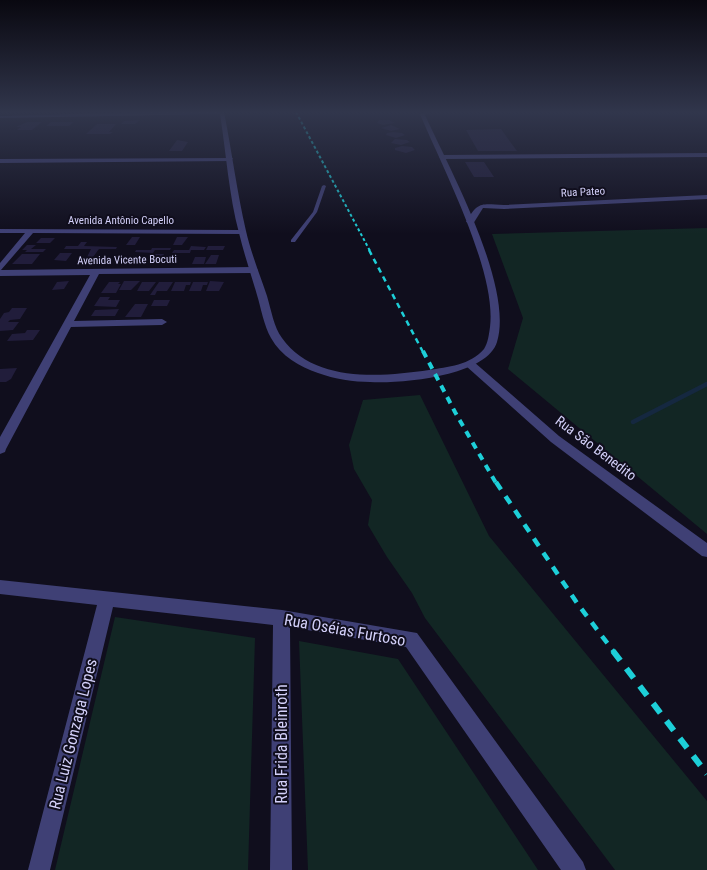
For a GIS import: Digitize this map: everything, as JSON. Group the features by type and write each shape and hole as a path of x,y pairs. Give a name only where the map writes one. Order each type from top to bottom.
{"street":[{"path":"230,153 242,232 275,336 288,354 322,371 358,378 385,379 457,369 481,358 492,343 496,314 491,280 470,222 440,153"},
{"path":"442,157 707,155"},
{"path":"0,161 231,159"},
{"name":"Rua Pateo","path":"470,222 477,209 481,206 504,207 707,197"},
{"name":"Avenida Antônio Capello","path":"0,231 242,232"},
{"path":"0,268 31,231"},
{"name":"Avenida Vicente Bocuti","path":"0,273 254,270"},
{"path":"0,449 96,272"},
{"path":"68,324 162,322"},
{"name":"Rua São Benedito","path":"470,364 554,439 707,551"},
{"name":"Rua Oséias Furtoso","path":"0,587 282,618 411,639 575,870"},
{"name":"Rua Luiz Gonzaga Lopes","path":"39,870 107,598"},
{"name":"Rua Frida Bleinroth","path":"281,870 282,618"}],"lane":[{"path":"293,242 315,212 324,186"}],"green space":[{"path":"707,228 707,534 508,369 523,318 492,234"},
{"path":"420,395 489,536 707,801 707,870 615,870 425,618 412,593 387,557 368,525 372,500 354,469 349,445 363,400"},
{"path":"115,617 255,638 248,870 55,870"},
{"path":"299,641 398,659 538,870 308,870"}],"building":[{"path":"465,162 484,162 494,177 474,177"},
{"path":"132,237 140,237 135,245 126,245"},
{"path":"177,237 188,237 182,245 173,245"},
{"path":"41,238 55,238 50,243 36,243"},
{"path":"81,242 87,242 84,246 117,247 116,249 99,249 90,261 85,261 91,249 64,249 66,246 78,246"},
{"path":"27,245 36,245 31,249 46,249 43,252 25,252 27,250 22,250"},
{"path":"191,246 206,247 204,250 191,250 190,253 172,253 174,250 189,250"},
{"path":"208,246 225,246 223,250 206,250"},
{"path":"152,248 171,248 170,250 155,250 153,253 135,252 136,250 151,250"},
{"path":"60,253 72,253 66,261 54,260"},
{"path":"22,254 40,254 32,264 12,264"},
{"path":"152,254 164,254 163,256 166,256 161,259 149,259"},
{"path":"211,255 219,255 216,264 205,264"},
{"path":"195,257 206,257 204,264 192,264"},
{"path":"69,281 64,289 52,290 57,282"},
{"path":"124,281 140,281 131,290 119,290"},
{"path":"210,281 224,282 219,291 206,291"},
{"path":"109,282 120,282 118,284 121,284 116,293 101,293"},
{"path":"142,282 156,282 149,291 137,291"},
{"path":"159,282 173,282 167,291 157,291 155,295 150,295"},
{"path":"175,282 191,282 190,285 186,285 184,291 171,291"},
{"path":"193,282 208,282 207,285 203,285 201,291 189,291"},
{"path":"100,297 110,297 108,300 120,300 116,307 94,306"},
{"path":"154,300 170,300 167,306 151,306"},
{"path":"135,304 148,304 141,317 125,317"},
{"path":"12,308 27,308 20,319 8,322 19,322 13,330 0,331 0,319 4,313 9,312"},
{"path":"119,309 115,316 91,316 95,310"},
{"path":"27,330 40,330 33,340 7,341 12,334 25,333"},
{"path":"17,368 11,379 6,382 0,382 0,369"}],"waterway":[{"path":"633,422 707,384"}],"railway":[{"path":"318,153 370,251"},
{"path":"369,250 423,352"},
{"path":"423,351 455,412 496,483"},
{"path":"496,482 577,603 614,652"},
{"path":"613,651 707,774"}]}
